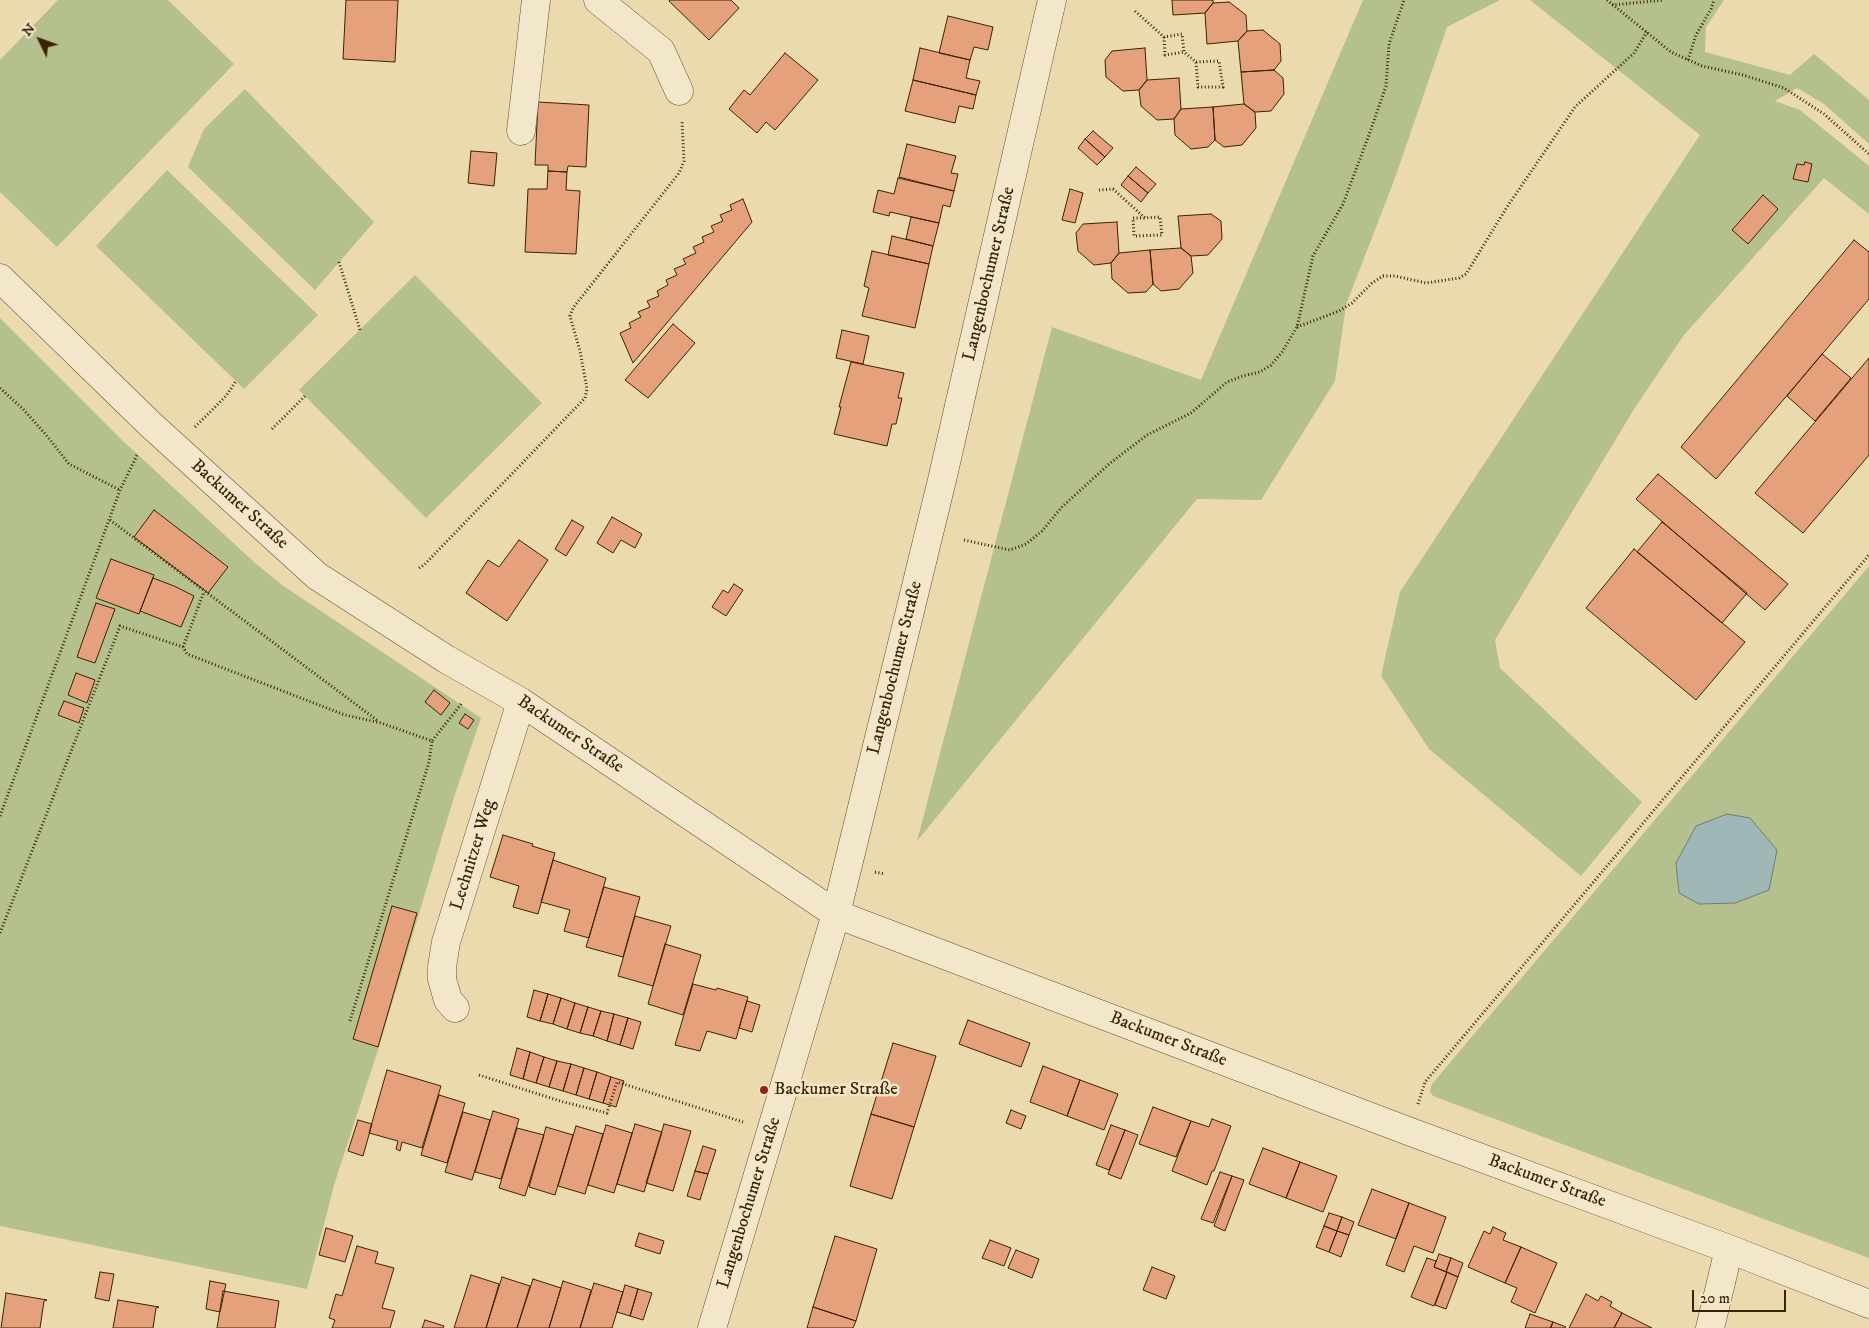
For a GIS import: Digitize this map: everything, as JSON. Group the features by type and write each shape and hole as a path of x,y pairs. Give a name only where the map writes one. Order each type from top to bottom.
{"street":[{"path":"521,131 536,0"},
{"path":"598,0 661,51 679,90"},
{"name":"Langenbochumer Straße","path":"712,1328 836,914 942,480 1052,0"},
{"name":"Backumer Straße","path":"0,278 175,446 317,576 446,658 521,702 836,914 1408,1131 1729,1249 1869,1304"},
{"name":"Lechnitzer Weg","path":"455,1008 448,1000 442,979 446,942 521,702"},
{"path":"1710,1328 1729,1249"}],"path":[{"path":"964,540 1010,550 1026,544 1042,531 1068,500 1109,464 1147,435 1191,413 1227,382 1260,372 1271,365 1282,352 1297,327 1313,256 1343,204 1386,86 1389,44 1404,0"},
{"path":"1607,0 1671,52 1702,66 1743,75 1784,88 1824,114 1869,154"},
{"path":"1612,5 1664,0"},
{"path":"1688,60 1696,35 1714,0"},
{"path":"1135,11 1164,37 1165,55 1184,52"},
{"path":"1297,327 1339,311 1352,303 1372,283 1383,276 1395,276 1426,283 1459,278 1466,274 1507,207 1575,107 1634,53 1647,32"},
{"path":"1164,37 1182,34 1184,52 1196,62 1219,61 1223,87 1198,87 1196,62"},
{"path":"419,568 585,398 587,389 580,351 570,316 572,308 679,173 684,161 684,145 679,90"},
{"path":"1099,190 1113,189 1145,218 1160,217 1162,235 1134,236 1133,218 1145,218"},
{"path":"339,262 360,330"},
{"path":"175,446 226,396 236,380"},
{"path":"0,388 23,408 68,464 120,490"},
{"path":"272,429 305,396"},
{"path":"0,816 120,490 139,451"},
{"path":"110,520 381,723"},
{"path":"1408,1131 1426,1082 1869,555"},
{"path":"183,647 204,592"},
{"path":"0,933 120,626 183,647 187,654 345,715 381,723 432,741"},
{"path":"350,1021 429,762 432,741 457,709"},
{"path":"479,1075 560,1101 607,1113 617,1082 772,1131"}],"green space":[{"path":"58,0 168,0 234,64 57,247 0,192 0,60"},
{"path":"1363,0 1500,0 1447,27 1395,178 1346,305 1335,381 1261,500 1197,499 917,841 1052,327 1201,380"},
{"path":"1530,0 1724,0 1706,27 1705,52 1790,75 1814,54 1869,100 1869,144 1824,104 1797,88 1775,101 1800,110 1869,166 1869,214 1824,178 1684,335 1634,409 1495,640 1500,668 1642,802 1581,876 1429,749 1381,676 1400,592 1700,135"},
{"path":"245,89 374,222 315,290 188,167 204,129"},
{"path":"167,170 318,315 244,389 96,246"},
{"path":"415,275 542,403 426,518 299,390"},
{"path":"0,318 123,441 255,563 282,585 481,718 454,797 378,1050 335,1182 307,1289 0,1226"},
{"path":"1869,566 1869,1258 1433,1096 1430,1091 1432,1084"}],"water":[{"path":"1727,814 1750,818 1777,850 1769,890 1735,903 1699,904 1679,893 1676,863 1696,826"}],"building":[{"path":"346,0 398,0 395,62 343,59"},
{"path":"670,0 731,0 739,8 709,40"},
{"path":"1172,0 1213,0 1213,3 1205,13 1173,15"},
{"path":"1229,2 1246,15 1247,31 1238,41 1207,44 1205,13 1213,3"},
{"path":"948,16 993,27 988,50 974,47 970,60 939,53"},
{"path":"1263,30 1280,44 1281,61 1274,70 1241,72 1238,41 1247,31"},
{"path":"920,48 970,60 966,78 980,81 976,95 913,80"},
{"path":"1145,48 1147,80 1139,90 1123,91 1106,77 1105,60 1112,51"},
{"path":"785,53 818,80 775,130 766,122 757,133 729,109 744,90 750,95"},
{"path":"1274,70 1283,78 1284,94 1271,111 1255,112 1244,104 1241,72"},
{"path":"1179,78 1181,109 1174,119 1157,120 1141,106 1139,90 1147,80"},
{"path":"913,80 976,95 973,109 959,106 955,123 905,111"},
{"path":"538,102 589,105 586,167 568,166 567,172 548,171 548,165 535,165"},
{"path":"1244,104 1255,112 1256,128 1242,145 1224,147 1215,140 1213,107"},
{"path":"1213,107 1215,140 1208,147 1191,149 1175,135 1174,119 1181,109"},
{"path":"1093,131 1113,148 1105,157 1085,139"},
{"path":"1085,139 1105,157 1097,165 1078,148"},
{"path":"907,144 956,156 951,173 958,174 954,191 899,177"},
{"path":"471,151 497,153 494,186 468,183"},
{"path":"1805,162 1812,164 1808,182 1793,179 1797,164 1804,165"},
{"path":"1136,167 1156,184 1148,193 1128,176"},
{"path":"548,171 567,172 566,190 580,191 576,254 525,252 528,189 547,189"},
{"path":"1128,176 1148,193 1141,202 1121,185"},
{"path":"898,178 954,191 950,207 943,205 939,223 890,212 889,216 873,212 878,190 894,194"},
{"path":"1070,189 1083,193 1075,223 1062,220"},
{"path":"1763,195 1778,209 1748,244 1732,230"},
{"path":"743,199 752,222 633,363 620,333 631,328 629,323 641,317 638,312 650,307 647,301 659,296 657,291 668,285 666,280 677,275 674,269 686,264 683,259 696,253 693,247 704,242 702,237 714,232 711,226 723,221 720,215 732,210 730,205"},
{"path":"1211,214 1221,221 1222,239 1208,255 1191,256 1181,248 1178,216"},
{"path":"911,217 939,223 933,246 906,239"},
{"path":"1117,222 1119,253 1111,263 1094,265 1078,251 1076,233 1083,224"},
{"path":"892,236 933,246 929,264 888,255"},
{"path":"1854,240 1869,252 1869,299 1716,479 1681,447"},
{"path":"1181,248 1191,256 1193,273 1179,289 1161,291 1153,284 1150,250"},
{"path":"1150,250 1153,284 1146,292 1128,293 1112,279 1111,263 1119,253"},
{"path":"872,251 929,264 915,328 862,316 869,288 864,286"},
{"path":"673,324 695,343 648,398 625,380"},
{"path":"842,330 869,336 863,364 836,358"},
{"path":"1822,354 1851,378 1815,421 1787,396"},
{"path":"1869,358 1869,455 1803,533 1755,493"},
{"path":"851,362 904,373 898,398 902,398 896,424 892,424 887,446 834,434"},
{"path":"1658,474 1788,584 1765,610 1636,499"},
{"path":"154,510 228,567 208,593 134,537"},
{"path":"612,517 642,534 635,548 621,540 613,553 597,543"},
{"path":"572,520 584,527 566,556 555,549"},
{"path":"1662,522 1747,593 1722,623 1637,552"},
{"path":"519,540 548,560 507,621 466,593 488,560 499,567"},
{"path":"1634,549 1745,642 1696,700 1586,608"},
{"path":"111,559 154,575 139,614 96,598"},
{"path":"153,578 194,596 181,627 140,611"},
{"path":"734,584 743,590 726,616 712,607 723,590 728,593"},
{"path":"96,603 115,609 95,663 77,657"},
{"path":"76,673 95,680 87,703 68,695"},
{"path":"434,690 450,703 441,715 425,702"},
{"path":"64,701 84,708 79,723 58,715"},
{"path":"465,714 474,720 468,729 459,723"},
{"path":"503,835 555,853 538,914 513,907 519,886 490,877"},
{"path":"553,860 606,878 589,938 564,931 570,910 541,902"},
{"path":"604,887 640,897 623,957 586,947"},
{"path":"392,906 417,913 378,1047 353,1039"},
{"path":"635,916 671,926 653,986 618,976"},
{"path":"665,944 701,955 683,1015 648,1004"},
{"path":"693,984 716,990 717,988 748,997 736,1039 707,1031 700,1051 675,1045"},
{"path":"534,990 548,994 540,1021 527,1017"},
{"path":"548,994 561,998 553,1024 540,1021"},
{"path":"561,998 575,1003 567,1029 553,1024"},
{"path":"747,1001 760,1005 752,1032 739,1028"},
{"path":"575,1003 588,1007 580,1033 567,1029"},
{"path":"588,1007 601,1011 593,1036 580,1033"},
{"path":"601,1011 614,1014 607,1041 593,1036"},
{"path":"614,1014 628,1018 620,1045 607,1041"},
{"path":"628,1018 641,1022 633,1049 620,1045"},
{"path":"968,1020 1030,1043 1021,1067 959,1044"},
{"path":"893,1043 936,1056 914,1127 871,1114"},
{"path":"517,1048 530,1052 523,1079 510,1075"},
{"path":"530,1052 544,1057 536,1083 523,1079"},
{"path":"544,1057 557,1061 549,1087 536,1083"},
{"path":"557,1061 571,1064 563,1091 549,1087"},
{"path":"571,1064 584,1068 576,1095 563,1091"},
{"path":"1043,1066 1080,1080 1067,1116 1030,1102"},
{"path":"584,1068 597,1072 589,1099 576,1095"},
{"path":"387,1070 441,1086 422,1148 402,1142 400,1151 396,1149 398,1141 369,1133"},
{"path":"597,1072 611,1077 603,1103 589,1099"},
{"path":"611,1077 624,1081 616,1107 603,1103"},
{"path":"1080,1080 1118,1094 1104,1130 1067,1116"},
{"path":"439,1095 465,1103 447,1163 421,1155"},
{"path":"1153,1107 1191,1121 1176,1157 1139,1144"},
{"path":"1011,1110 1026,1116 1021,1129 1006,1123"},
{"path":"493,1111 519,1119 501,1179 475,1172"},
{"path":"463,1112 490,1120 472,1180 445,1172"},
{"path":"871,1114 914,1127 892,1199 850,1186"},
{"path":"1212,1119 1231,1126 1207,1185 1172,1171 1191,1121 1209,1127"},
{"path":"358,1120 372,1124 363,1156 348,1151"},
{"path":"635,1124 662,1132 644,1192 617,1184"},
{"path":"664,1124 691,1131 673,1191 646,1183"},
{"path":"606,1125 632,1133 614,1193 588,1185"},
{"path":"1111,1125 1125,1130 1109,1170 1096,1165"},
{"path":"576,1126 603,1134 585,1194 558,1186"},
{"path":"546,1127 573,1135 555,1195 529,1187"},
{"path":"517,1128 544,1135 525,1196 499,1188"},
{"path":"1125,1130 1138,1135 1121,1179 1108,1174"},
{"path":"703,1146 716,1150 708,1174 695,1171"},
{"path":"1263,1148 1300,1162 1286,1198 1249,1184"},
{"path":"1300,1162 1337,1176 1323,1212 1286,1198"},
{"path":"695,1171 708,1174 700,1200 687,1196"},
{"path":"1220,1172 1232,1176 1213,1223 1201,1219"},
{"path":"1232,1176 1244,1180 1225,1231 1214,1226"},
{"path":"1372,1189 1409,1203 1396,1239 1358,1225"},
{"path":"1409,1203 1446,1217 1433,1253 1414,1246 1404,1272 1386,1265"},
{"path":"1329,1213 1342,1217 1337,1231 1324,1226"},
{"path":"1342,1217 1354,1222 1349,1235 1337,1231"},
{"path":"1324,1226 1337,1231 1329,1252 1316,1247"},
{"path":"1493,1227 1506,1233 1503,1240 1521,1247 1505,1283 1468,1267 1484,1231 1490,1234"},
{"path":"326,1228 353,1236 345,1262 319,1255"},
{"path":"1337,1231 1349,1235 1341,1257 1329,1252"},
{"path":"639,1233 664,1241 660,1254 635,1246"},
{"path":"835,1236 877,1249 856,1321 813,1307"},
{"path":"990,1240 1011,1248 1004,1266 982,1258"},
{"path":"357,1246 378,1252 375,1263 394,1268 382,1308 395,1311 390,1328 332,1328 335,1320 329,1318 336,1294 342,1296"},
{"path":"1521,1247 1557,1263 1535,1313 1511,1302 1517,1288 1505,1283"},
{"path":"1016,1250 1039,1259 1032,1278 1008,1268"},
{"path":"1439,1254 1451,1258 1446,1272 1434,1267"},
{"path":"1427,1258 1436,1261 1434,1267 1447,1272 1434,1306 1411,1297"},
{"path":"1451,1258 1463,1263 1458,1277 1446,1272"},
{"path":"1152,1267 1175,1276 1166,1299 1143,1290"},
{"path":"100,1272 114,1274 109,1301 95,1298"},
{"path":"1447,1272 1458,1277 1446,1309 1435,1305"},
{"path":"471,1275 499,1284 486,1328 454,1328"},
{"path":"502,1277 530,1286 517,1328 486,1328"},
{"path":"533,1279 561,1288 549,1328 517,1328"},
{"path":"210,1281 226,1284 220,1312 206,1309"},
{"path":"563,1281 591,1290 580,1328 549,1328"},
{"path":"594,1283 623,1292 612,1328 580,1328"},
{"path":"625,1285 638,1289 630,1316 617,1312"},
{"path":"638,1289 652,1293 643,1320 630,1316"},
{"path":"223,1291 279,1301 275,1328 217,1328"},
{"path":"6,1293 47,1300 44,1301 40,1328 1,1328"},
{"path":"1586,1294 1598,1301 1601,1296 1612,1302 1610,1306 1622,1313 1614,1328 1569,1328"},
{"path":"118,1300 159,1307 156,1308 153,1328 113,1328"},
{"path":"813,1307 856,1321 853,1328 807,1328"},
{"path":"1622,1313 1652,1328 1614,1328"},
{"path":"1530,1314 1553,1322 1550,1328 1525,1328"},
{"path":"425,1320 444,1326 443,1328 422,1328"},
{"path":"1553,1322 1566,1327 1551,1328"}],"place":[{"name":"Backumer Straße","path":"764,1090"}]}
